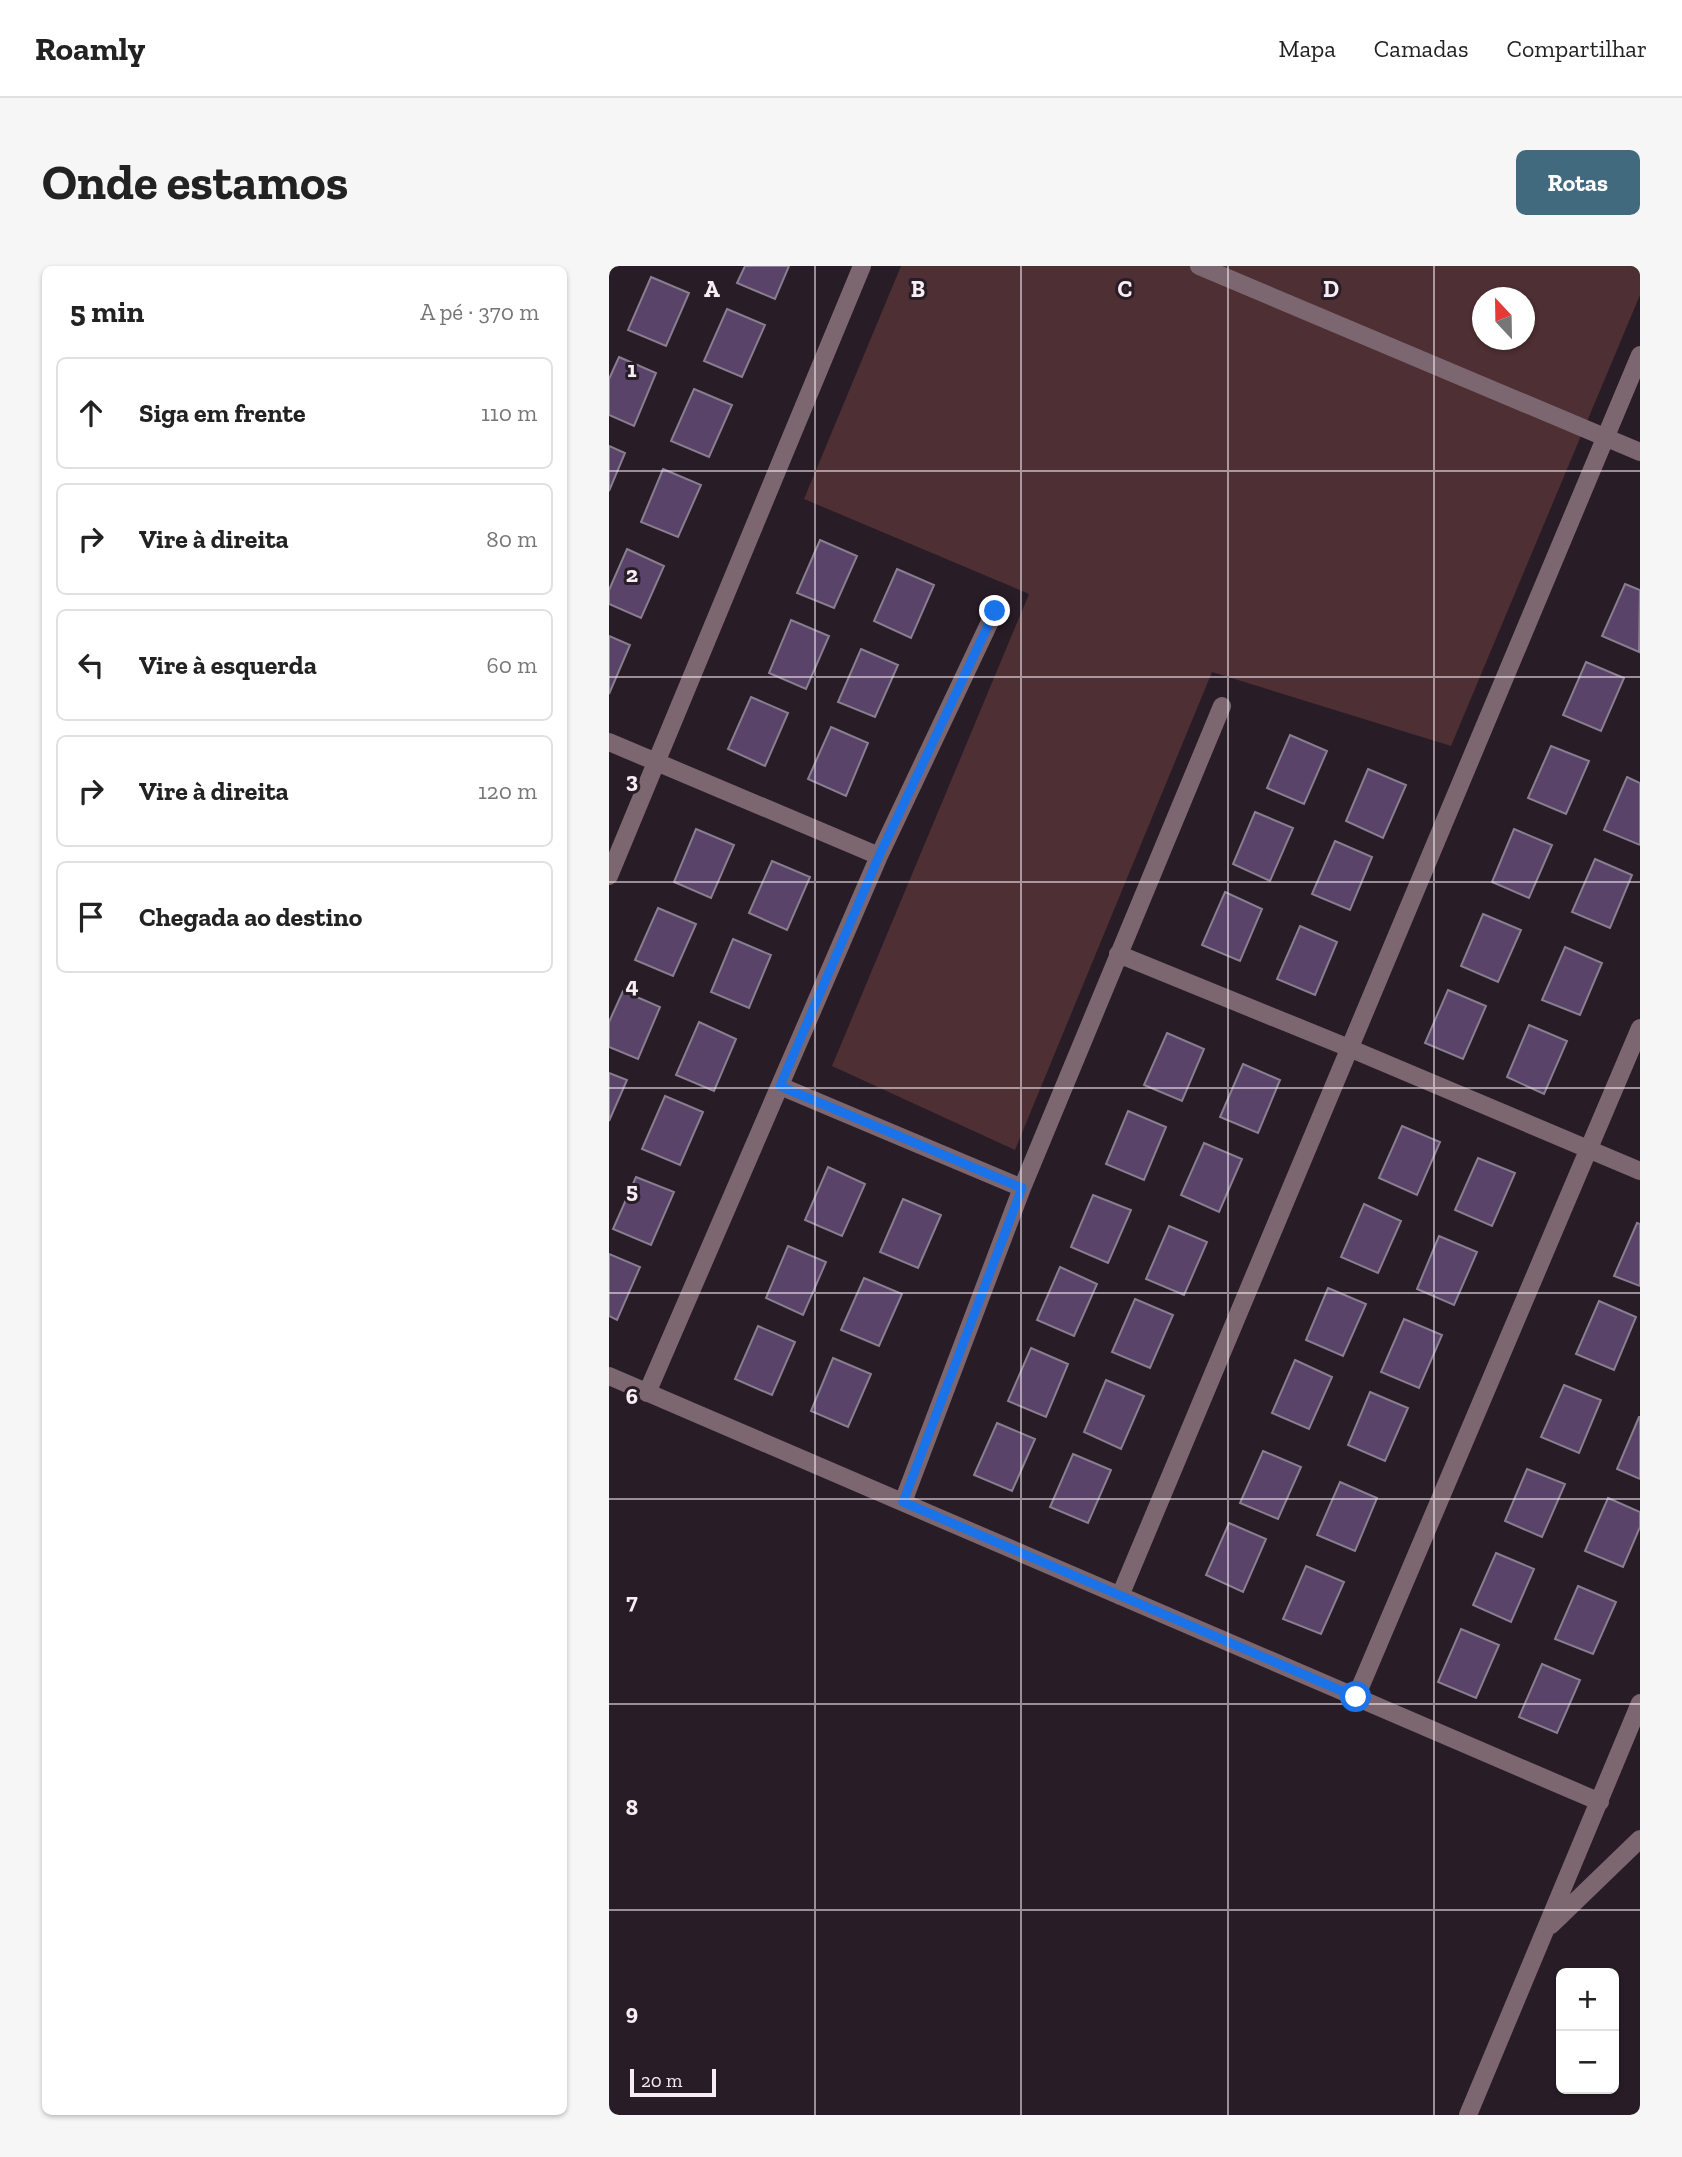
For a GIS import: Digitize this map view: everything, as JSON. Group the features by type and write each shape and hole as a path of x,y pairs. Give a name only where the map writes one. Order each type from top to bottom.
{"street":[{"path":"609,876 862,266"},
{"path":"1199,266 1640,452"},
{"path":"1120,1596 1640,355"},
{"path":"647,1393 879,856 995,611"},
{"path":"903,1502 1022,1188 1222,706"},
{"path":"609,742 879,856"},
{"path":"1118,954 1640,1171"},
{"path":"1356,1697 1640,1028"},
{"path":"780,1086 1022,1188"},
{"path":"609,1376 1599,1802"},
{"path":"1468,2115 1640,1703"},
{"path":"1543,1933 1640,1839"}],"shaded area":[{"path":"901,266 1640,266 1640,295 1451,746 1212,672 1015,1150 832,1066 1029,594 804,499"}],"building":[{"path":"745,266 789,266 775,299 737,283"},
{"path":"651,277 689,293 666,346 628,330"},
{"path":"727,309 765,325 742,377 704,361"},
{"path":"619,357 656,373 634,426 609,415 609,379"},
{"path":"694,389 732,405 709,457 671,441"},
{"path":"609,446 625,453 609,491"},
{"path":"663,469 701,485 678,537 641,522"},
{"path":"820,540 857,556 834,608 797,593"},
{"path":"627,549 664,566 641,618 609,604 609,590"},
{"path":"897,569 934,585 911,638 874,621"},
{"path":"1625,584 1640,590 1639,652 1602,636"},
{"path":"791,620 829,636 806,689 769,673"},
{"path":"609,636 630,645 609,694"},
{"path":"861,649 898,665 875,717 838,702"},
{"path":"1586,662 1624,678 1601,731 1563,715"},
{"path":"751,697 788,713 765,766 728,749"},
{"path":"831,727 868,743 846,796 808,779"},
{"path":"1290,735 1327,751 1304,804 1267,788"},
{"path":"1551,746 1589,761 1566,814 1528,798"},
{"path":"1368,769 1406,785 1383,838 1346,821"},
{"path":"1627,777 1640,783 1640,845 1604,830"},
{"path":"1255,812 1293,828 1270,881 1233,864"},
{"path":"696,829 734,845 711,898 674,882"},
{"path":"1514,829 1552,845 1529,898 1492,882"},
{"path":"1335,841 1372,857 1350,910 1312,894"},
{"path":"1595,859 1632,875 1610,928 1572,912"},
{"path":"772,861 810,877 787,930 749,913"},
{"path":"1225,892 1262,909 1240,961 1202,945"},
{"path":"658,908 696,924 673,976 635,960"},
{"path":"1483,914 1521,930 1498,982 1461,966"},
{"path":"1300,926 1337,942 1315,995 1277,979"},
{"path":"733,939 771,955 749,1008 711,992"},
{"path":"1565,947 1602,963 1580,1015 1542,1000"},
{"path":"1448,990 1486,1006 1463,1059 1425,1043"},
{"path":"623,991 660,1007 638,1059 609,1047 609,1022"},
{"path":"699,1022 736,1039 714,1091 676,1075"},
{"path":"1529,1025 1567,1041 1544,1094 1507,1077"},
{"path":"1167,1033 1204,1049 1182,1101 1144,1085"},
{"path":"1243,1064 1280,1080 1258,1133 1220,1117"},
{"path":"609,1073 627,1080 609,1121"},
{"path":"665,1096 703,1112 680,1165 642,1149"},
{"path":"1128,1111 1166,1127 1144,1180 1106,1164"},
{"path":"1402,1126 1440,1142 1417,1195 1379,1178"},
{"path":"1204,1143 1242,1159 1219,1212 1181,1195"},
{"path":"1478,1158 1515,1173 1492,1226 1455,1210"},
{"path":"828,1167 865,1184 842,1236 805,1220"},
{"path":"636,1177 674,1192 651,1245 613,1229"},
{"path":"1093,1195 1131,1210 1108,1263 1071,1247"},
{"path":"903,1199 941,1215 918,1268 880,1252"},
{"path":"1364,1204 1401,1221 1378,1273 1341,1257"},
{"path":"1637,1223 1640,1224 1640,1286 1614,1276"},
{"path":"1169,1226 1207,1242 1184,1295 1146,1279"},
{"path":"1439,1236 1477,1252 1454,1305 1417,1289"},
{"path":"788,1246 826,1262 803,1315 766,1298"},
{"path":"609,1254 640,1267 617,1320 609,1316"},
{"path":"1060,1267 1097,1284 1074,1336 1037,1320"},
{"path":"864,1278 902,1294 879,1346 841,1330"},
{"path":"1328,1288 1366,1304 1343,1356 1306,1340"},
{"path":"1135,1299 1173,1315 1150,1368 1112,1352"},
{"path":"1599,1301 1636,1317 1614,1370 1576,1354"},
{"path":"1404,1319 1442,1335 1419,1388 1381,1372"},
{"path":"758,1326 795,1342 772,1395 735,1379"},
{"path":"1031,1348 1068,1364 1046,1417 1008,1401"},
{"path":"833,1358 871,1374 848,1427 811,1411"},
{"path":"1295,1360 1332,1377 1309,1429 1272,1413"},
{"path":"1106,1380 1144,1396 1121,1449 1084,1432"},
{"path":"1564,1385 1601,1400 1579,1453 1541,1437"},
{"path":"1370,1392 1408,1408 1385,1461 1348,1445"},
{"path":"1640,1417 1640,1479 1617,1469"},
{"path":"997,1423 1035,1439 1012,1491 974,1475"},
{"path":"1263,1451 1301,1467 1278,1519 1240,1503"},
{"path":"1073,1454 1111,1470 1088,1523 1050,1507"},
{"path":"1527,1469 1565,1484 1542,1537 1505,1521"},
{"path":"1340,1482 1377,1498 1355,1551 1317,1535"},
{"path":"1608,1498 1640,1512 1640,1527 1623,1567 1585,1551"},
{"path":"1229,1523 1266,1539 1243,1592 1206,1575"},
{"path":"1496,1553 1534,1569 1511,1622 1473,1605"},
{"path":"1306,1566 1344,1582 1321,1634 1283,1619"},
{"path":"1578,1586 1616,1602 1593,1654 1555,1639"},
{"path":"1461,1629 1499,1645 1476,1698 1438,1682"},
{"path":"1542,1664 1580,1680 1557,1733 1519,1717"}],"route":[{"path":"995,611 879,856 780,1086 1022,1188 903,1502 1356,1697"}]}
